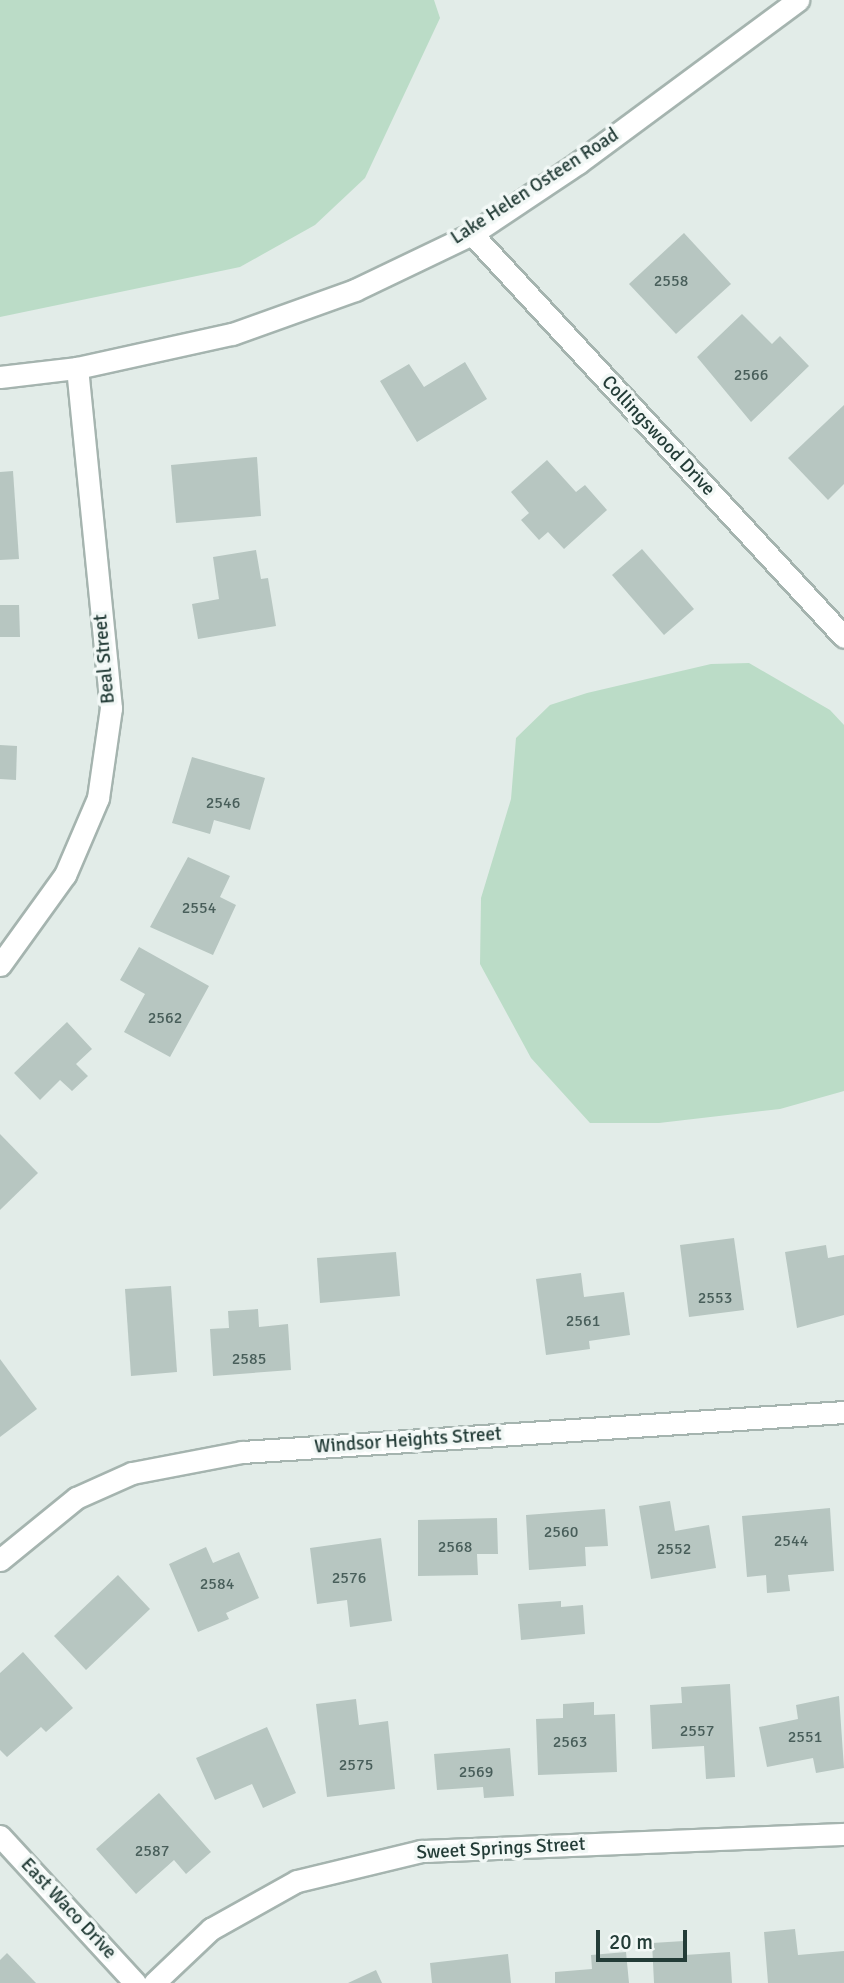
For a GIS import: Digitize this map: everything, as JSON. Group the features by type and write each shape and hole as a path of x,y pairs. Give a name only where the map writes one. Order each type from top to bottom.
{"street":[{"name":"Lake Helen Osteen Road","path":"0,377 78,368 232,334 355,290 471,234 578,163 799,0"},
{"name":"Collingswood Drive","path":"471,234 844,637"},
{"name":"Beal Street","path":"0,965 65,875 98,798 111,708 78,368"},
{"name":"Windsor Heights Street","path":"0,1560 22,1538 87,1493 132,1473 242,1452 844,1412"},
{"name":"Sweet Springs Street","path":"153,1983 211,1929 297,1881 421,1851 844,1834"},
{"name":"East Waco Drive","path":"0,1836 135,1983"}],"green space":[{"path":"0,0 434,0 440,18 365,178 315,225 240,267 0,317"},
{"path":"749,663 830,710 844,725 844,1091 780,1109 659,1123 590,1123 531,1058 480,964 481,898 511,799 516,738 550,705 587,693 711,664"}],"building":[{"path":"684,233 731,284 676,334 629,284"},
{"path":"742,314 772,344 780,336 809,366 751,422 697,357"},
{"path":"465,362 487,399 417,442 380,381 409,364 424,387"},
{"path":"844,405 844,484 828,500 788,458"},
{"path":"257,457 261,516 176,523 171,465"},
{"path":"547,460 576,492 585,485 607,510 564,549 548,532 539,540 521,520 529,513 511,492"},
{"path":"13,471 19,559 0,560 0,472"},
{"path":"642,549 694,609 664,635 612,575"},
{"path":"256,550 261,579 268,578 276,626 198,639 192,604 219,599 213,557"},
{"path":"0,605 19,605 20,637 0,637"},
{"path":"0,745 17,746 16,780 0,779"},
{"path":"192,757 265,778 250,830 214,820 210,834 172,823"},
{"path":"188,857 230,876 220,897 236,905 213,955 150,927"},
{"path":"139,947 209,986 170,1057 124,1032 145,994 120,980"},
{"path":"67,1022 92,1049 76,1064 88,1076 72,1091 60,1080 40,1100 14,1073"},
{"path":"0,1134 38,1173 0,1210"},
{"path":"734,1238 744,1310 689,1317 680,1245"},
{"path":"826,1245 828,1258 844,1255 844,1315 797,1328 785,1252"},
{"path":"396,1252 400,1296 320,1303 317,1258"},
{"path":"581,1273 584,1297 624,1292 630,1335 589,1341 590,1349 546,1355 536,1279"},
{"path":"171,1286 177,1372 131,1376 125,1289"},
{"path":"258,1309 259,1327 288,1324 291,1370 213,1376 210,1329 229,1328 228,1311"},
{"path":"0,1359 37,1409 0,1437"},
{"path":"670,1501 675,1531 709,1525 716,1568 651,1579 639,1506"},
{"path":"830,1508 834,1571 788,1575 790,1591 767,1593 766,1575 747,1577 742,1516"},
{"path":"605,1509 608,1546 585,1547 586,1566 529,1570 526,1515"},
{"path":"497,1518 498,1554 477,1554 478,1575 418,1576 418,1520"},
{"path":"381,1538 392,1621 350,1627 347,1600 317,1604 310,1548"},
{"path":"206,1547 213,1563 239,1552 259,1598 226,1613 229,1619 198,1632 169,1564"},
{"path":"118,1575 150,1609 86,1670 54,1636"},
{"path":"561,1601 561,1607 583,1605 585,1634 521,1640 518,1604"},
{"path":"23,1652 73,1708 46,1732 41,1727 7,1757 0,1750 0,1673"},
{"path":"730,1684 735,1777 706,1779 704,1746 652,1749 650,1705 682,1703 681,1687"},
{"path":"839,1696 844,1768 816,1773 813,1758 767,1767 759,1727 798,1719 796,1705"},
{"path":"356,1699 359,1725 388,1721 395,1789 327,1797 316,1704"},
{"path":"594,1702 594,1715 615,1714 617,1772 538,1775 536,1719 563,1718 563,1704"},
{"path":"267,1727 296,1793 263,1808 252,1784 215,1800 196,1758"},
{"path":"510,1748 514,1796 484,1798 483,1787 437,1790 434,1754"},
{"path":"159,1793 211,1852 186,1874 174,1860 136,1894 96,1849"},
{"path":"795,1929 798,1955 844,1951 844,1983 768,1983 764,1932"},
{"path":"684,1941 685,1955 730,1952 732,1983 654,1983 652,1943"},
{"path":"626,1952 629,1983 555,1983 555,1972 592,1969 591,1955"},
{"path":"7,1953 36,1983 0,1983 0,1960"},
{"path":"508,1954 511,1983 432,1983 430,1963"},
{"path":"376,1970 382,1983 348,1983"}]}
